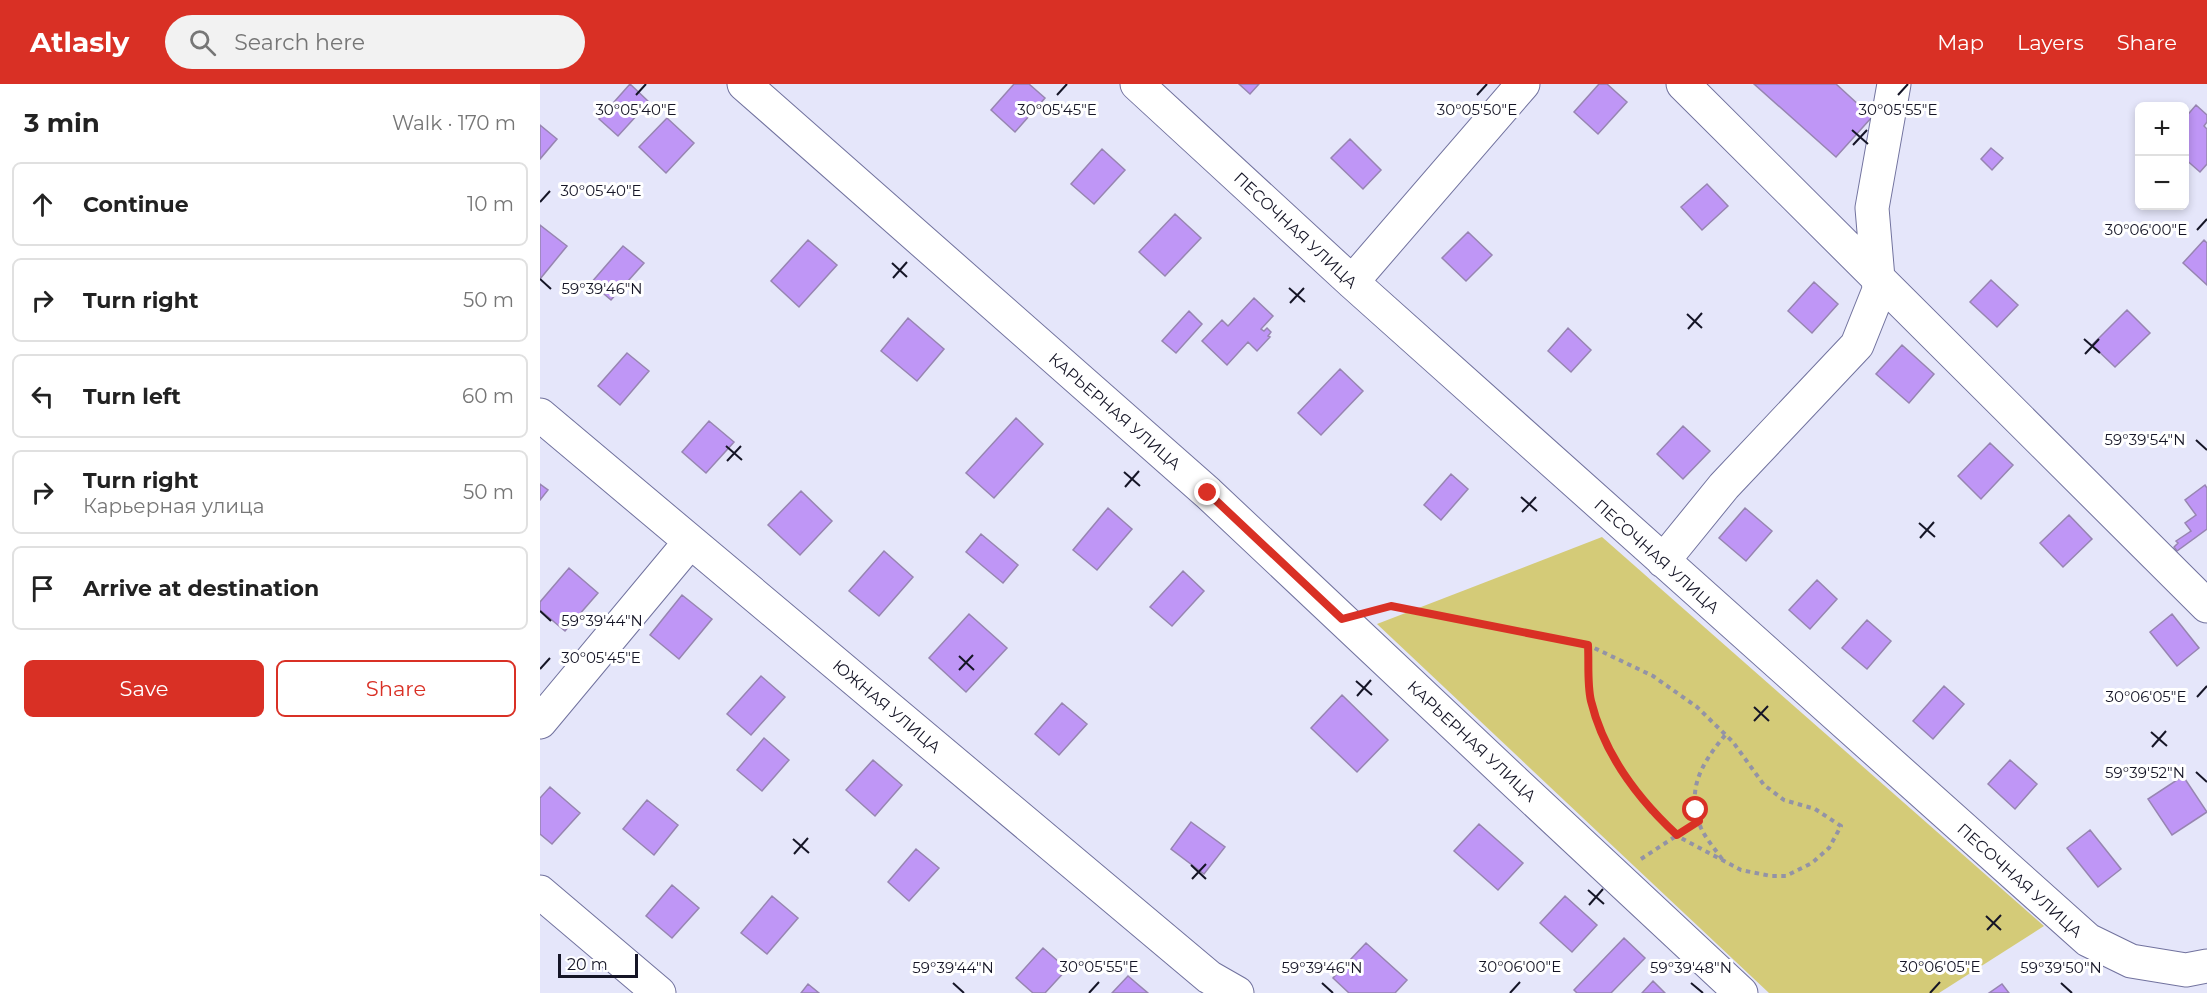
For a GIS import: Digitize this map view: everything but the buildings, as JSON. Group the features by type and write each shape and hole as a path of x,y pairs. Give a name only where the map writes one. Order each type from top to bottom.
{"street":[{"name":"КАРЬЕРНАЯ УЛИЦА","path":"744,84 1208,493 1741,993"},
{"name":"ПЕСОЧНАЯ УЛИЦА","path":"1137,84 1352,282 2088,940 2131,961 2186,970 2207,966"},
{"path":"1352,282 1523,84"},
{"path":"1683,84 2207,606"},
{"path":"1663,561 1724,486 1857,345 1879,290 1872,208 1894,84"},
{"name":"ЮЖНАЯ УЛИЦА","path":"540,415 1209,977 1237,993"},
{"path":"540,722 690,542"},
{"path":"540,892 658,993"},
{"path":"2200,993 2207,986"}],"path":[{"path":"1342,619 1391,606 1588,645 1653,676 1697,707 1726,734 1764,785 1784,800 1815,808 1841,826 1829,848 1812,863 1786,876 1771,876 1741,870 1677,835 1651,812 1622,772 1602,736 1590,698 1588,645"},
{"path":"1723,860 1701,829 1696,810 1695,789 1701,767 1726,734"},
{"path":"1640,860 1699,821"}],"shaded area":[{"path":"1602,537 2044,926 1939,993 1769,993 1377,624"}],"route":[{"path":"1208,493 1342,619 1391,606 1588,645 1590,698 1602,736 1622,772 1651,812 1677,835 1699,821 1696,810"}]}
